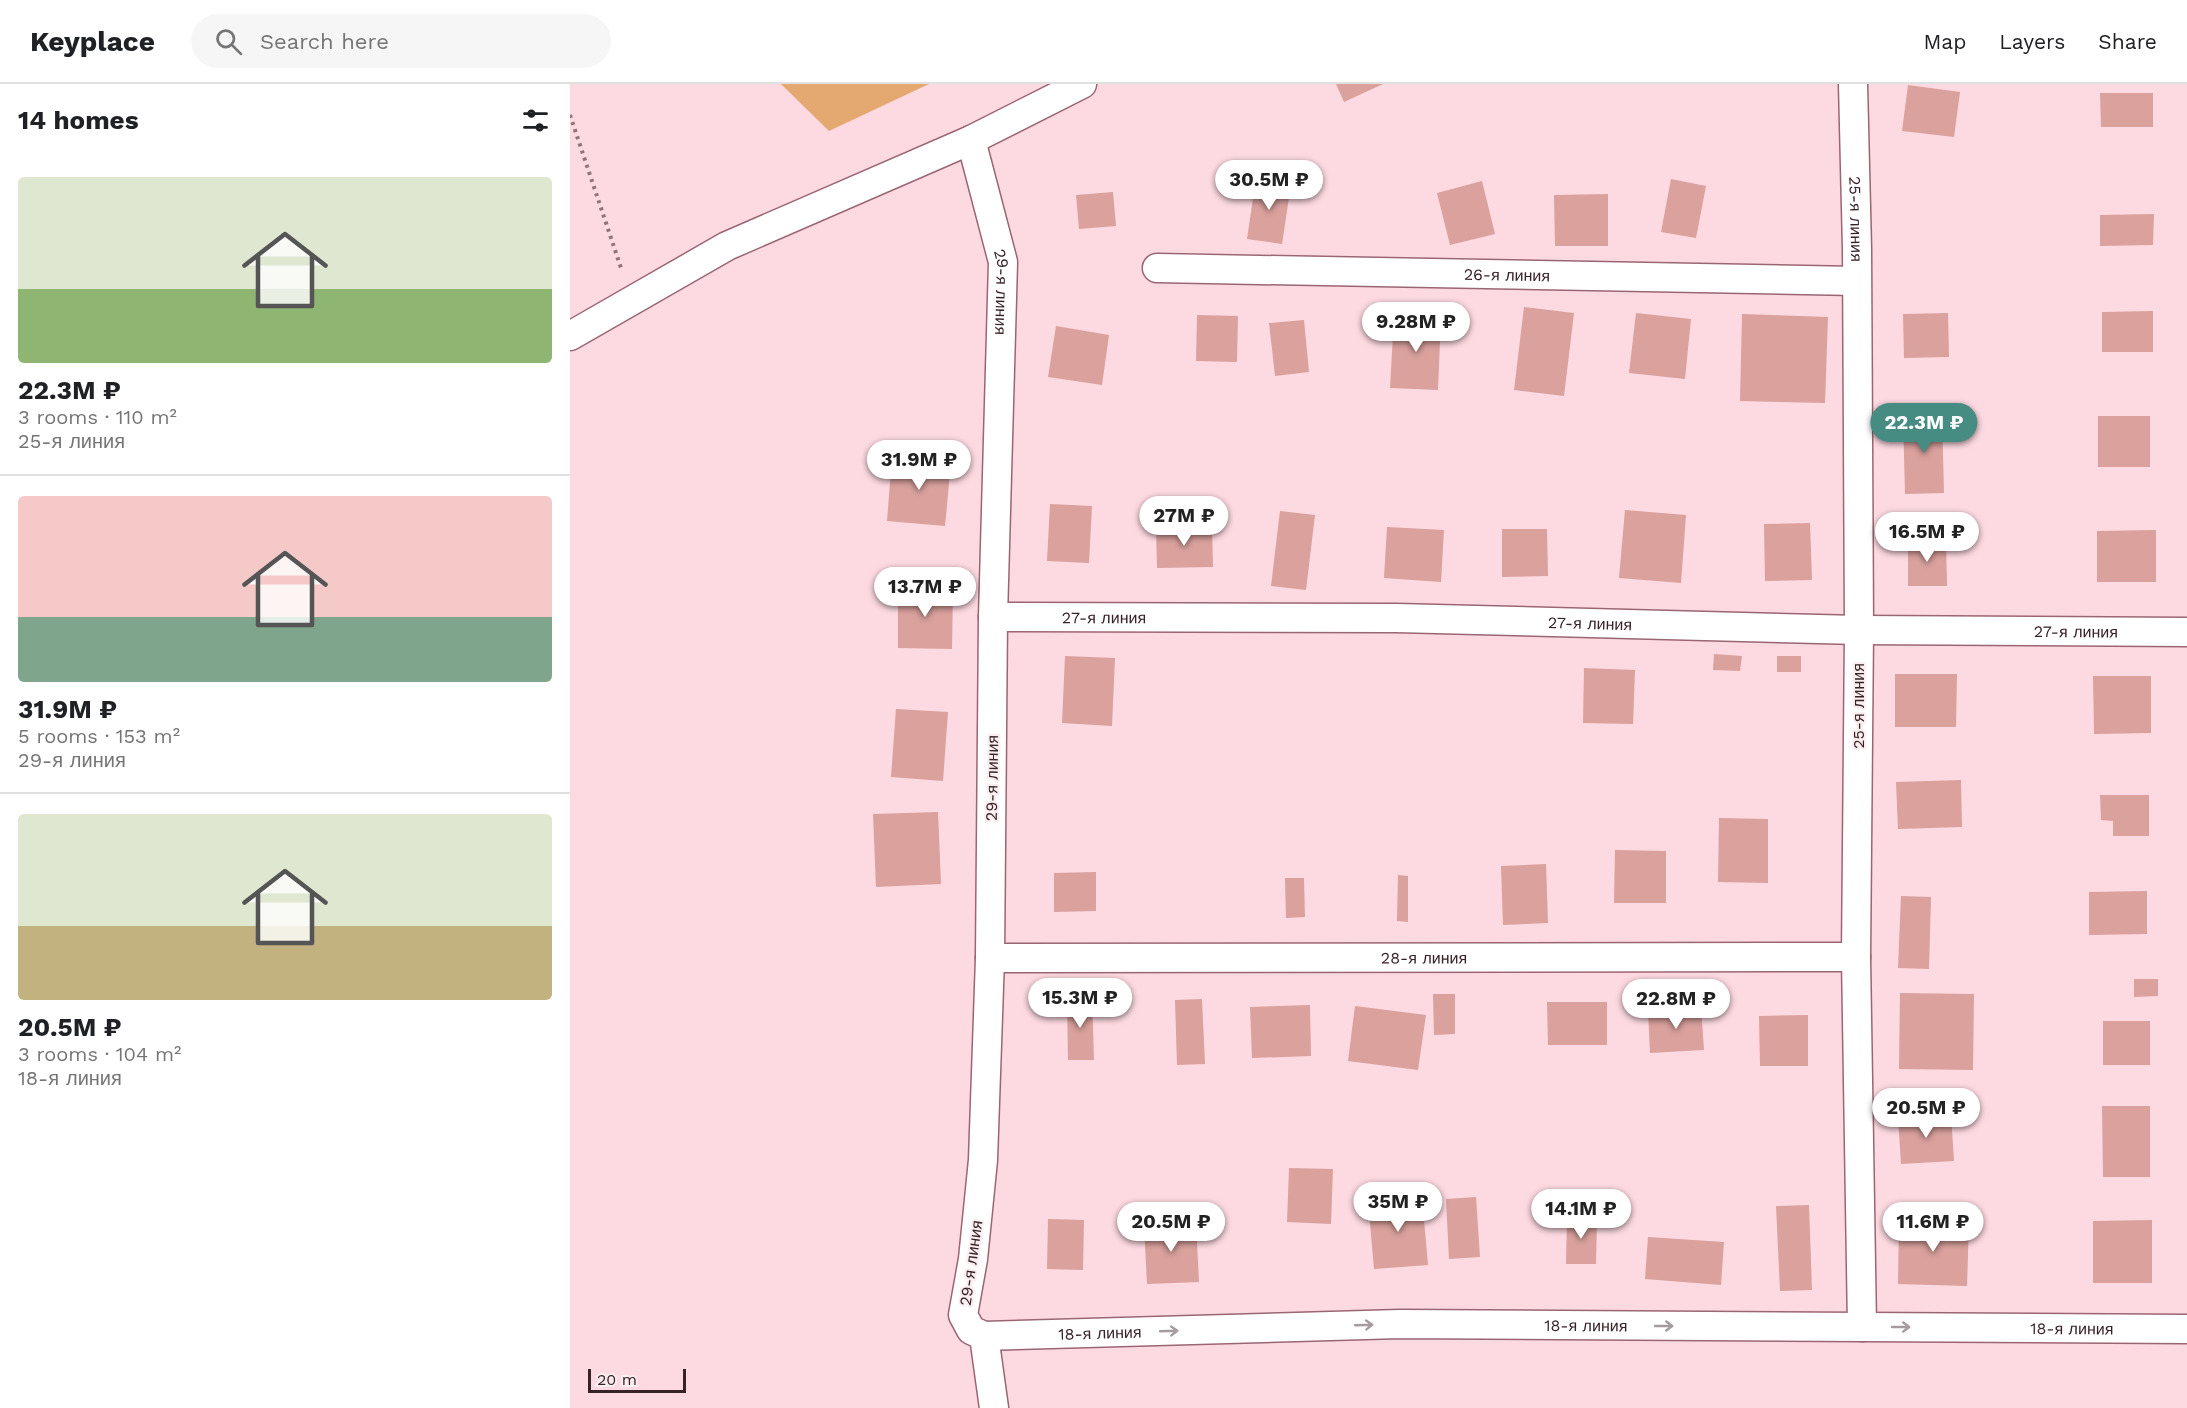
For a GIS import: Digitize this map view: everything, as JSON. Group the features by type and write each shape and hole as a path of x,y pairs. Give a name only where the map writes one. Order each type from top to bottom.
{"street":[{"path":"570,336 726,246 971,140 1082,84"},
{"name":"25-я линия","path":"1853,84 1859,630 1857,957 1862,1327"},
{"name":"29-я линия","path":"971,140 1003,262 993,617 990,958 983,1160 973,1259 963,1315 971,1330 984,1336"},
{"name":"26-я линия","path":"1157,268 1856,281"},
{"name":"27-я линия","path":"993,617 1396,618 1859,630 2187,632"},
{"name":"28-я линия","path":"990,958 1857,957"},
{"name":"18-я линия","path":"984,1336 1400,1324 2187,1329"},
{"path":"984,1336 994,1408"}],"path":[{"path":"570,115 632,301"}],"shaded area":[{"path":"781,84 929,84 829,131"}],"building":[{"path":"1336,84 1383,84 1344,102"},
{"path":"1908,85 1960,92 1954,137 1902,131"},
{"path":"2100,93 2153,93 2153,127 2101,127"},
{"path":"1256,178 1291,184 1282,244 1247,239"},
{"path":"1671,179 1706,186 1696,238 1661,232"},
{"path":"1482,181 1495,234 1450,245 1437,193"},
{"path":"1113,192 1116,226 1079,229 1076,195"},
{"path":"1608,194 1608,246 1555,246 1554,195"},
{"path":"2154,214 2153,245 2100,246 2100,215"},
{"path":"1524,307 1574,313 1564,396 1514,390"},
{"path":"2153,311 2153,352 2102,352 2102,312"},
{"path":"1636,313 1691,319 1685,379 1629,373"},
{"path":"1948,313 1949,357 1904,358 1903,314"},
{"path":"1742,314 1828,317 1825,403 1740,401"},
{"path":"1197,315 1238,316 1237,362 1196,361"},
{"path":"1394,316 1441,318 1438,390 1390,388"},
{"path":"1304,320 1309,372 1275,376 1269,323"},
{"path":"1056,326 1109,335 1102,385 1048,377"},
{"path":"1942,415 1944,493 1905,494 1903,416"},
{"path":"2098,416 2150,416 2150,467 2098,467"},
{"path":"892,457 951,462 945,526 887,521"},
{"path":"1050,504 1092,506 1089,563 1047,561"},
{"path":"1625,510 1686,515 1681,583 1619,578"},
{"path":"1280,511 1315,515 1306,590 1271,586"},
{"path":"1810,523 1812,580 1765,581 1764,524"},
{"path":"1212,525 1213,567 1157,568 1156,526"},
{"path":"1387,527 1444,530 1441,582 1384,578"},
{"path":"1502,529 1547,529 1548,576 1502,577"},
{"path":"2156,530 2156,582 2097,582 2097,531"},
{"path":"1908,539 1946,539 1947,586 1908,586"},
{"path":"898,588 953,589 952,649 898,648"},
{"path":"1714,654 1742,656 1740,671 1713,670"},
{"path":"1065,656 1115,658 1112,726 1062,723"},
{"path":"1777,656 1801,656 1801,672 1777,672"},
{"path":"1584,668 1635,670 1633,724 1583,723"},
{"path":"1895,674 1957,674 1956,727 1895,727"},
{"path":"2093,676 2151,676 2151,733 2094,734"},
{"path":"896,709 948,712 943,781 891,777"},
{"path":"1961,780 1962,827 1898,829 1896,782"},
{"path":"2100,795 2149,795 2149,836 2113,836 2113,821 2101,820"},
{"path":"938,812 941,884 876,887 873,814"},
{"path":"1719,818 1768,819 1768,883 1718,882"},
{"path":"1615,850 1666,851 1666,903 1614,903"},
{"path":"1546,864 1548,923 1503,925 1501,866"},
{"path":"1096,872 1096,911 1054,912 1054,873"},
{"path":"1398,875 1408,876 1408,922 1397,921"},
{"path":"1285,878 1304,878 1305,917 1286,918"},
{"path":"2147,891 2147,934 2089,935 2089,892"},
{"path":"1901,896 1931,897 1929,969 1898,968"},
{"path":"2134,979 2158,979 2158,996 2134,997"},
{"path":"1900,993 1974,994 1973,1070 1899,1069"},
{"path":"1433,994 1455,994 1455,1034 1434,1035"},
{"path":"1067,997 1092,997 1094,1060 1068,1060"},
{"path":"1202,999 1205,1064 1177,1065 1175,1000"},
{"path":"1547,1002 1607,1002 1607,1045 1548,1045"},
{"path":"1310,1005 1311,1056 1252,1058 1250,1007"},
{"path":"1355,1006 1426,1015 1418,1070 1348,1061"},
{"path":"1701,1007 1704,1050 1650,1053 1648,1010"},
{"path":"1808,1015 1808,1066 1760,1066 1759,1016"},
{"path":"2103,1021 2150,1021 2150,1065 2103,1065"},
{"path":"2102,1106 2150,1106 2150,1177 2103,1177"},
{"path":"1951,1114 1954,1161 1901,1164 1898,1117"},
{"path":"1289,1168 1333,1169 1331,1224 1287,1222"},
{"path":"1422,1197 1428,1265 1374,1269 1368,1201"},
{"path":"1476,1197 1480,1257 1449,1259 1446,1199"},
{"path":"1809,1205 1812,1290 1780,1291 1776,1206"},
{"path":"1567,1216 1597,1217 1596,1264 1566,1264"},
{"path":"1048,1219 1084,1220 1083,1270 1047,1269"},
{"path":"1899,1220 1969,1222 1967,1286 1898,1284"},
{"path":"2152,1220 2152,1283 2093,1283 2093,1221"},
{"path":"1196,1222 1199,1282 1147,1284 1144,1224"},
{"path":"1648,1237 1724,1242 1721,1285 1645,1279"}]}
